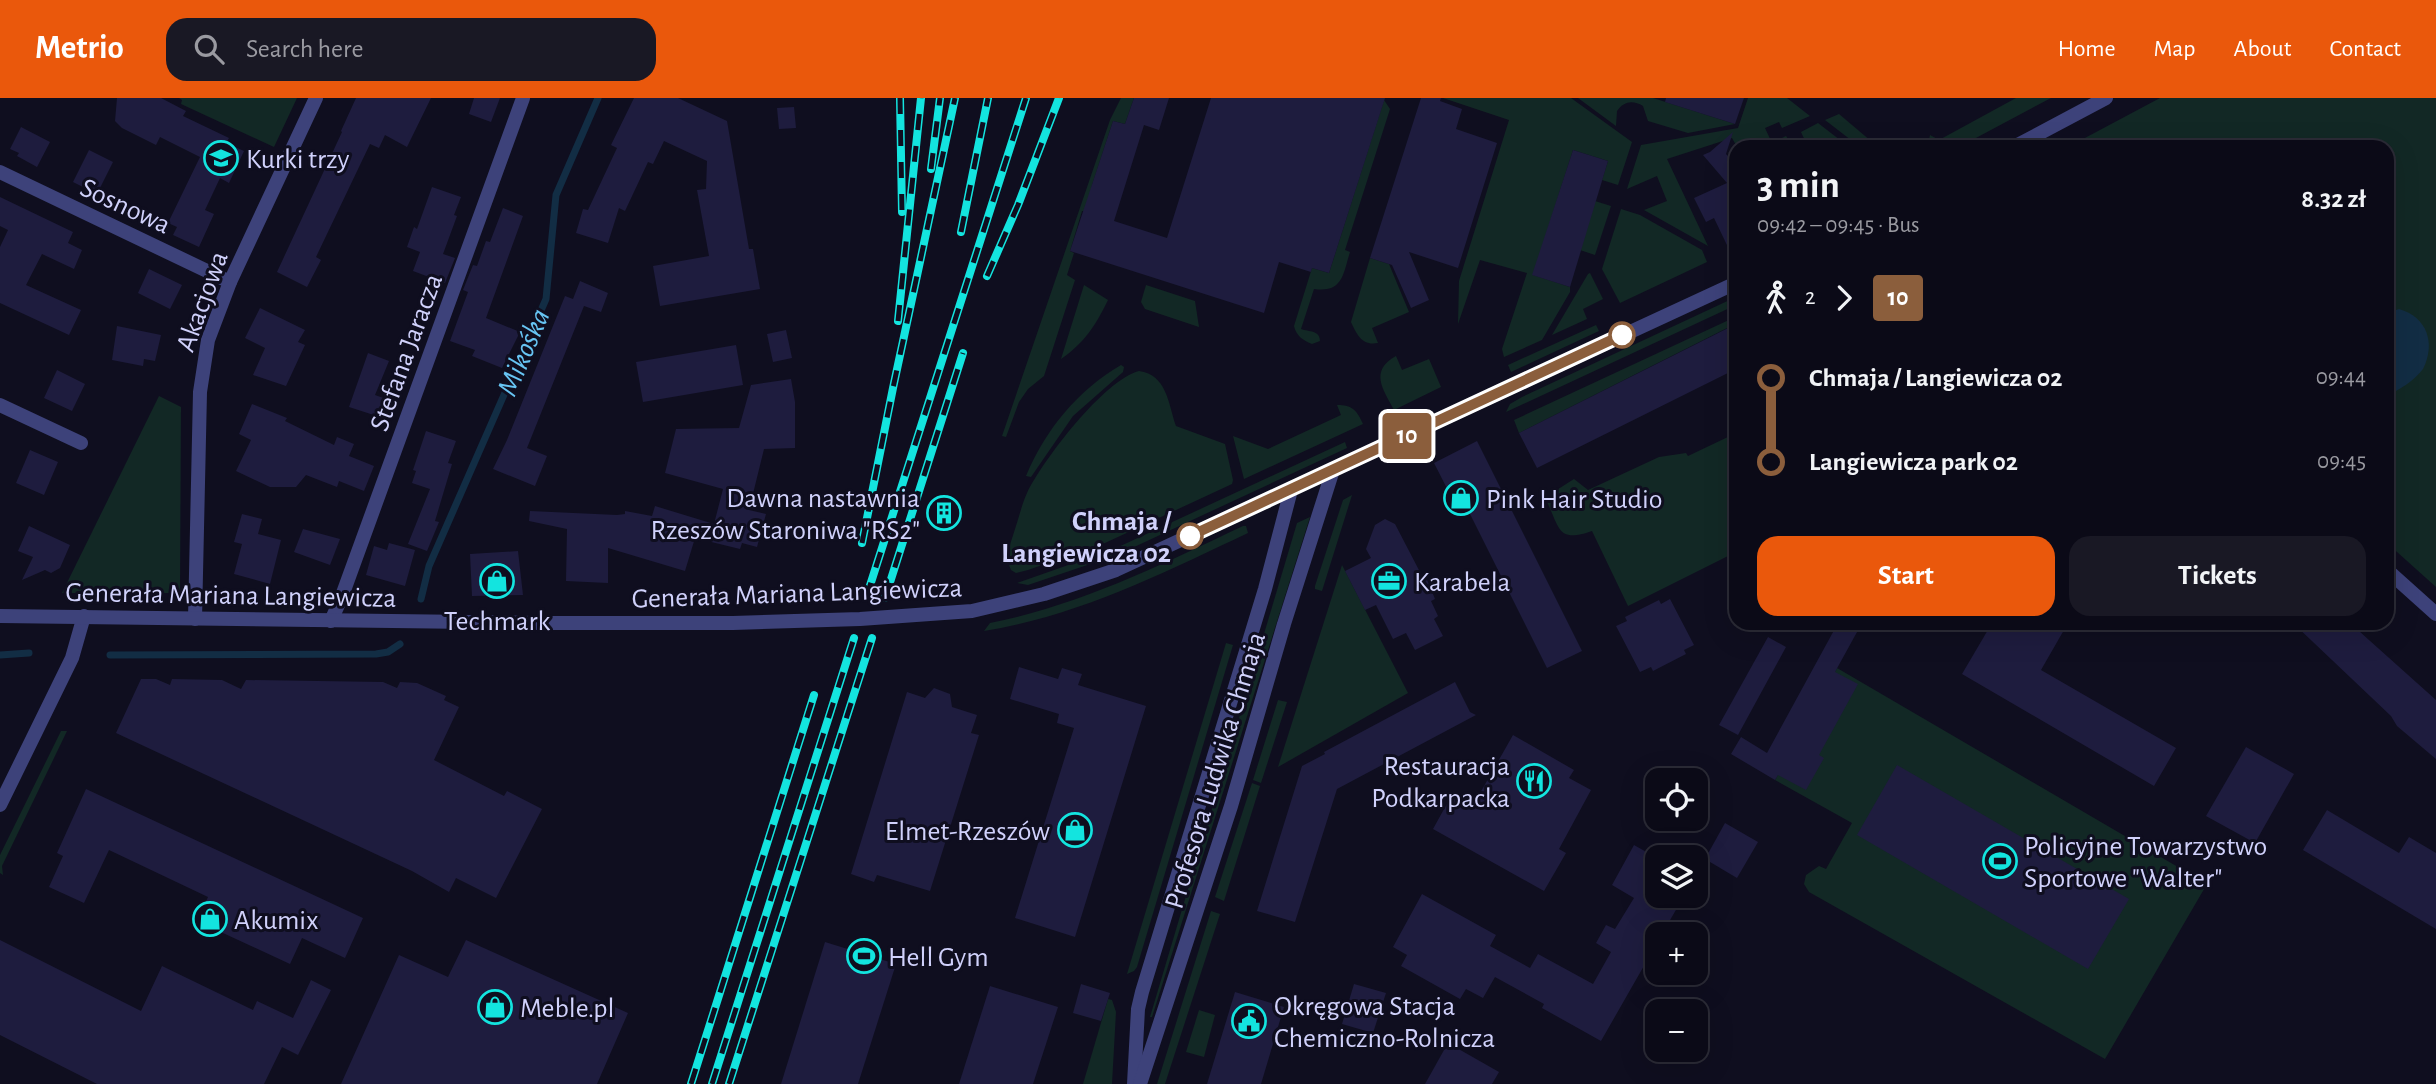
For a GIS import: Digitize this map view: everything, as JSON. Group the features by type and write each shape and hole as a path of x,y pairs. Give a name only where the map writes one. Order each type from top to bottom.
{"street":[{"name":"Akacjowa","path":"195,619 202,365 214,320 230,282 316,98"},
{"name":"Stefana Jaracza","path":"331,621 523,98"},
{"path":"2027,140 2106,98"},
{"name":"Sosnowa","path":"0,172 230,282"},
{"name":"Generała Mariana Langiewicza","path":"0,616 733,623 860,620 972,611 1044,594 1116,570 1729,285"},
{"path":"0,405 81,443"},
{"name":"Profesora Ludwika Chmaja","path":"1140,1084 1231,806 1284,624 1333,470"},
{"name":"Profesora Ludwika Chmaja","path":"1134,1084 1138,1009 1142,992 1265,589 1291,490"},
{"path":"2394,576 2436,614"},
{"path":"0,805 72,658 84,617"}],"green space":[{"path":"179,98 297,98 274,147 181,104 182,100"},
{"path":"1121,98 1134,98 1125,124 1113,121 1092,185 1087,212 1082,211 1070,251 1074,253 1067,275 1075,280 1044,376 1028,389 1019,402 1006,437 1002,436 1110,120"},
{"path":"1443,98 1571,98 1632,142 1618,185 1602,180 1608,161 1573,150 1533,275 1570,287 1570,292 1542,340 1504,357 1502,349 1527,273 1480,260 1458,324 1459,281 1509,120"},
{"path":"1578,98 1653,98 1735,124 1688,133 1648,121 1643,106 1632,102 1626,103 1617,111 1616,126"},
{"path":"1748,98 1787,98 1810,116 1782,128 1779,122 1765,128 1771,140 1732,138 1667,159 1708,246 1644,210 1667,201 1657,176 1627,189 1641,145 1738,128"},
{"path":"2016,98 2051,98 1972,140 1939,140"},
{"path":"2160,98 2436,98 2436,587 2394,549 2394,140 2081,140"},
{"path":"1384,100 1390,109 1345,250 1350,252 1343,274 1331,288 1314,289 1301,329 1314,332 1320,337 1320,341 1312,344 1301,338 1294,326 1312,268 1329,273"},
{"path":"1839,114 1870,140 1851,140 1825,120"},
{"path":"1818,123 1840,140 1805,140 1801,132"},
{"path":"1595,201 1611,206 1595,255 1580,250"},
{"path":"1621,209 1640,215 1702,250 1707,262 1620,303 1602,269"},
{"path":"1370,258 1389,264 1409,312 1372,328 1378,343 1364,341 1351,322"},
{"path":"1590,273 1603,299 1583,309 1587,319 1552,335 1588,274"},
{"path":"1084,285 1108,300 1089,333 1061,359"},
{"path":"1146,285 1195,301 1199,327 1145,309 1141,302"},
{"path":"1729,300 1729,308 1506,412 1510,404"},
{"path":"1729,320 1729,327 1519,433 1514,420"},
{"path":"1596,325 1599,331 1511,372 1508,365"},
{"path":"1396,356 1402,370 1429,359 1441,387 1394,410 1383,388 1381,374 1388,362"},
{"path":"1121,365 1124,367 1123,372 1073,416 1031,477 1026,476 1043,442 1064,413 1090,387"},
{"path":"1139,371 1155,378 1161,384 1176,426 1225,444 1232,484 1105,543 1028,570 1016,573 1011,570 1008,560 1010,544 1025,497 1046,461 1092,405 1125,377"},
{"path":"159,396 181,407 180,593 62,593"},
{"path":"1337,405 1353,409 1363,424 1244,479 1233,436 1268,449 1341,415"},
{"path":"1729,436 1729,556 1628,606 1592,531 1566,534 1558,526 1547,502 1552,493 1574,479 1588,490 1659,457 1686,453 1688,456"},
{"path":"1345,442 1347,448 1117,555 1028,585 1017,583 1114,549"},
{"path":"1352,495 1322,591 1315,589 1343,500"},
{"path":"1310,517 1152,1017 1150,1017 1297,523"},
{"path":"1246,526 1248,533 1119,591 1053,615 984,631 990,623 1088,595"},
{"path":"1342,565 1408,693 1278,767"},
{"path":"1226,643 1233,645 1137,967 1127,974"},
{"name":"Policyjne Towarzystwo Sportowe \"Walter\"","path":"1837,668 2207,884 2105,1059 1809,892 1804,884 1806,875 1819,866 1826,869 1852,823 1775,780"},
{"path":"1278,700 1287,702 1261,783 1253,780"},
{"path":"61,731 67,731 2,866 3,875 0,873 0,855"},
{"path":"1252,783 1260,786 1224,901 1215,897"},
{"path":"1211,911 1220,914 1165,1084 1157,1084"},
{"path":"1108,999 1112,1000 1116,1012 1112,1084 1083,1084"},
{"path":"1199,1010 1215,1015 1204,1057 1186,1052"}],"water":[{"path":"2399,309 2416,318 2426,332 2429,350 2423,369 2394,392 2394,311"}],"building":[{"path":"117,98 161,98 186,111 183,116 229,138 226,143 244,151 229,183 220,178 205,210 214,214 199,247 173,235 177,227 168,223 200,157 160,137 156,145 122,128 115,121"},
{"path":"356,98 431,98 407,147 385,135 379,148 370,144 316,257 321,260 307,287 277,272"},
{"path":"474,98 500,98 491,122 469,114"},
{"path":"634,98 678,98 727,121 749,249 753,249 760,289 660,306 653,266 709,256 697,190 706,189 707,161 664,141 653,164 648,162 625,211 619,208 608,243 576,233 583,209 588,210 617,148 611,145"},
{"path":"1134,98 1169,98 1159,130 1144,125 1114,221 1167,238 1211,98 1385,98 1329,273 1312,268 1311,272 1279,262 1264,313 1070,251 1113,121 1125,124"},
{"path":"1421,98 1441,98 1440,101 1462,109 1456,129 1497,143 1458,268 1409,252 1429,300 1411,308 1392,265 1370,258"},
{"path":"1666,98 1744,98 1735,124 1665,102"},
{"path":"794,107 796,128 779,129 777,108"},
{"path":"21,127 50,142 37,167 10,149"},
{"path":"1733,132 1726,154 1729,157 1729,249 1714,218 1706,222 1694,198 1727,183 1703,155"},
{"path":"89,150 113,162 97,194 73,182"},
{"path":"1573,150 1608,161 1570,287 1532,275"},
{"path":"432,187 461,197 443,254 455,258 445,283 413,271 420,252 407,247 414,227 417,229"},
{"path":"0,197 73,232 68,243 82,250 74,269 42,254 26,285 81,310 69,335 0,303 0,247 8,230 0,226"},
{"path":"503,208 523,216 486,318 520,332 502,368 472,356 475,350 450,341 468,292 463,290 473,265 477,266 486,241 490,242"},
{"path":"149,269 182,285 170,309 138,293"},
{"path":"580,281 608,293 601,312 584,306 527,448 547,456 535,486 493,469 565,296 573,299"},
{"path":"260,308 305,330 298,342 305,345 286,386 253,375 265,348 245,338"},
{"path":"117,326 161,335 155,361 144,359 143,366 112,360"},
{"path":"1729,328 1729,372 1537,468 1519,433"},
{"path":"786,330 792,358 773,362 767,334"},
{"path":"736,345 743,385 643,402 636,362"},
{"path":"368,353 389,361 375,395 389,400 383,418 349,407"},
{"path":"57,370 85,384 72,411 44,398"},
{"path":"791,379 795,402 795,448 764,449 749,510 766,514 757,547 742,543 740,549 695,538 685,571 608,548 608,583 566,581 567,529 529,521 530,511 617,515 625,514 625,511 652,516 655,506 714,524 723,489 665,473 676,429 739,428 751,385"},
{"path":"252,404 287,418 285,421 334,445 337,437 354,444 349,456 374,466 364,491 339,481 337,487 306,475 296,487 270,487 236,471 251,440 239,434"},
{"path":"426,431 456,441 448,463 452,464 435,521 439,522 427,551 408,544 430,489 412,483 416,471 413,470"},
{"path":"1477,441 1582,651 1547,668 1468,510 1460,514 1434,463"},
{"path":"30,450 58,462 44,495 16,483"},
{"name":"Dawna nastawnia Rzeszów Staroniwa \"RS2\"","path":"937,501 957,508 951,525 932,518"},
{"path":"242,514 262,519 258,534 281,540 270,584 234,574 242,544 234,542"},
{"name":"Karabela","path":"1385,519 1395,524 1421,574 1426,577 1435,599 1431,601 1438,616 1434,619 1443,636 1415,650 1406,633 1393,639 1376,605 1365,610 1345,571 1371,558 1366,549 1375,525"},
{"path":"29,526 70,545 60,568 51,573 45,570 22,580 33,557 18,551"},
{"path":"303,529 340,539 330,565 294,552"},
{"path":"389,543 415,550 405,586 366,575 374,546 387,550"},
{"name":"Techmark","path":"518,551 523,595 472,596 470,554"},
{"path":"1670,599 1694,645 1684,650 1686,654 1653,671 1651,667 1640,672 1616,626 1627,621 1625,617 1659,600 1661,604"},
{"path":"1834,630 1858,630 1835,672 1858,684 1819,755 1824,758 1806,790 1778,775 1775,780 1731,754 1741,737 1767,753"},
{"path":"1988,630 2064,630 2041,670 2176,748 2154,786 1962,674"},
{"path":"2300,630 2358,630 2436,700 2436,759 2397,726 2391,716"},
{"path":"1768,637 1786,647 1738,735 1719,725"},
{"name":"Elmet-Rzeszów","path":"1019,667 1058,679 1062,668 1082,674 1078,685 1146,706 1075,937 1015,918 1074,728 1057,723 1059,714 1010,699"},
{"path":"141,679 156,679 170,685 172,679 222,680 241,689 246,680 383,682 397,688 400,682 417,683 446,696 444,700 459,707 434,760 504,796 507,791 542,809 496,898 456,878 449,892 412,871 116,733"},
{"path":"1455,682 1470,712 1476,715 1337,789 1295,922 1257,911 1302,766"},
{"path":"934,688 950,694 952,707 977,715 971,733 979,735 930,891 877,875 874,882 851,874 907,692 925,698"},
{"path":"1513,735 1574,770 1569,778 1591,790 1559,849 1566,853 1544,891 1433,829 1454,791 1475,802"},
{"path":"2246,747 2294,774 2255,843 2206,816"},
{"path":"1897,765 2129,899 2088,969 1857,835"},
{"path":"86,789 363,918 345,958 302,938 290,964 197,921 208,897 109,850 84,903 49,887 63,856 57,853"},
{"path":"2327,810 2399,853 2409,837 2436,853 2436,929 2303,850"},
{"path":"1725,823 1758,842 1737,878 1708,861 1708,854"},
{"path":"1634,845 1645,851 1645,908 1677,908 1669,922 1645,922 1645,964 1601,1041 1542,1008 1544,1004 1495,977 1483,998 1466,989 1460,999 1401,966 1407,955 1393,947 1422,894 1496,935 1490,946 1530,968 1538,954 1593,984 1611,952 1596,943 1606,925 1615,929 1634,898 1612,885"},
{"path":"0,940 141,1011 162,966 253,1010 257,1001 293,1018 311,980 331,990 298,1055 282,1047 264,1084 97,1084 0,1035"},
{"name":"Meble.pl","path":"466,940 628,1013 597,1084 341,1084 399,955 448,977"},
{"path":"825,942 896,964 858,1084 781,1084"},
{"path":"1081,984 1110,993 1101,1021 1073,1013"},
{"path":"1354,984 1386,993 1373,1033 1342,1024"},
{"path":"990,986 1058,1007 1033,1084 959,1084"},
{"path":"1235,992 1284,1007 1261,1084 1207,1084"},
{"path":"1448,1043 1499,1072 1492,1084 1425,1084"}],"waterway":[{"name":"Mikośka","path":"421,599 429,566 546,299 556,195 598,98"},
{"name":"Mikośka","path":"110,655 376,654 388,652 400,644"},
{"name":"Mikośka","path":"0,655 29,653"}],"railway":[{"path":"900,98 902,212"},
{"path":"898,321 921,98"},
{"path":"931,169 940,98"},
{"path":"862,543 955,98"},
{"path":"961,232 988,98"},
{"path":"866,598 1026,98"},
{"path":"987,276 1018,205 1059,98"},
{"path":"885,598 963,353"},
{"path":"712,1084 854,638"},
{"path":"729,1084 872,638"},
{"path":"691,1084 814,695"}],"bus line":[{"name":"10","path":"1190,536 1622,335"}],"place":[{"name":"Kurki trzy","path":"221,158"},
{"name":"Pink Hair Studio","path":"1461,498"},
{"name":"Dawna nastawnia Rzeszów Staroniwa \"RS2\"","path":"944,513"},
{"name":"Chmaja / Langiewicza 02","path":"1190,536"},
{"name":"Techmark","path":"497,581"},
{"name":"Karabela","path":"1389,581"},
{"name":"Restauracja Podkarpacka","path":"1534,781"},
{"name":"Elmet-Rzeszów","path":"1075,830"},
{"name":"Policyjne Towarzystwo Sportowe \"Walter\"","path":"2000,861"},
{"name":"Akumix","path":"210,919"},
{"name":"Hell Gym","path":"864,956"},
{"name":"Meble.pl","path":"495,1007"},
{"name":"Okręgowa Stacja Chemiczno-Rolnicza","path":"1249,1021"}]}
